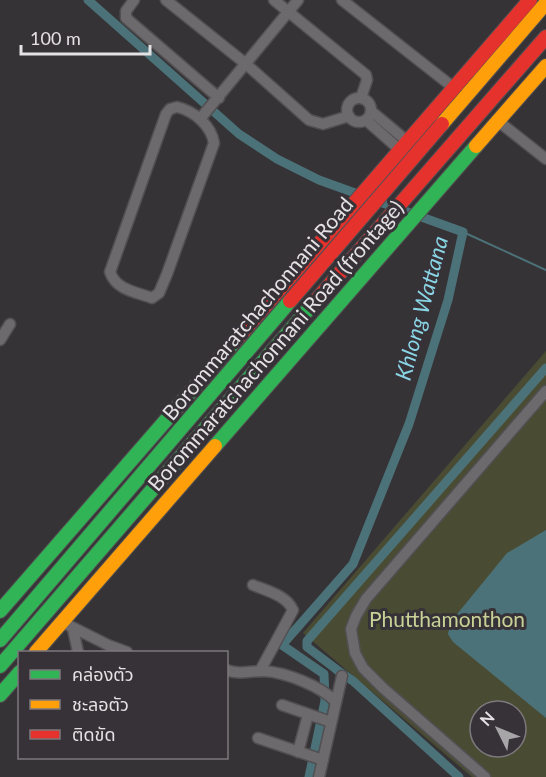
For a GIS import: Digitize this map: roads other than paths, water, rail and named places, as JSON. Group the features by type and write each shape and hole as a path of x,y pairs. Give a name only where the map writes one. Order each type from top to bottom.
{"main road":[{"name":"Borommaratchachonnani Road (frontage)","path":"0,611 530,0"},
{"name":"Borommaratchachonnani Road","path":"0,640 546,3"},
{"name":"Borommaratchachonnani Road","path":"0,667 546,37"},
{"name":"Borommaratchachonnani Road (frontage)","path":"37,651 67,626 404,227 546,66"},
{"path":"0,694 18,674"}],"street":[{"path":"134,0 126,11 126,18 216,101"},
{"path":"166,0 246,64 314,123 330,123 349,116"},
{"path":"274,0 366,75 367,80 360,99"},
{"path":"203,116 298,0"},
{"path":"342,0 454,88"},
{"path":"360,99 370,104 368,116 354,121 347,109 351,102 360,99"},
{"path":"177,107 203,116 214,143 161,289 152,298 119,286 112,279 111,264 166,114 170,109 177,107"},
{"path":"368,116 404,146"},
{"path":"498,121 546,159"},
{"path":"0,340 10,324"},
{"path":"485,777 363,668 355,653 351,629 366,599 546,391"},
{"path":"253,585 281,597 293,610 260,671"},
{"path":"67,626 78,651"},
{"path":"67,626 125,651"},
{"path":"228,671 239,674 274,672 317,687 334,700"},
{"path":"319,777 320,760 342,676"},
{"path":"282,705 329,721"},
{"path":"301,753 310,715"},
{"path":"258,738 320,760"}],"water":[{"path":"546,530 546,718 528,703 528,699 523,699 453,642 448,634 450,625 458,613 507,553"}],"waterway":[{"name":"Khlong Wattana","path":"88,0 239,134 277,159 319,180 463,232 448,300 409,424 353,564 282,645 324,674 325,701 309,777"},
{"path":"463,232 546,270"},
{"path":"336,669 307,647 307,641 546,368"},
{"path":"337,670 353,681 459,777"}],"park label":[{"name":"Phutthamonthon","path":"447,618"}]}
